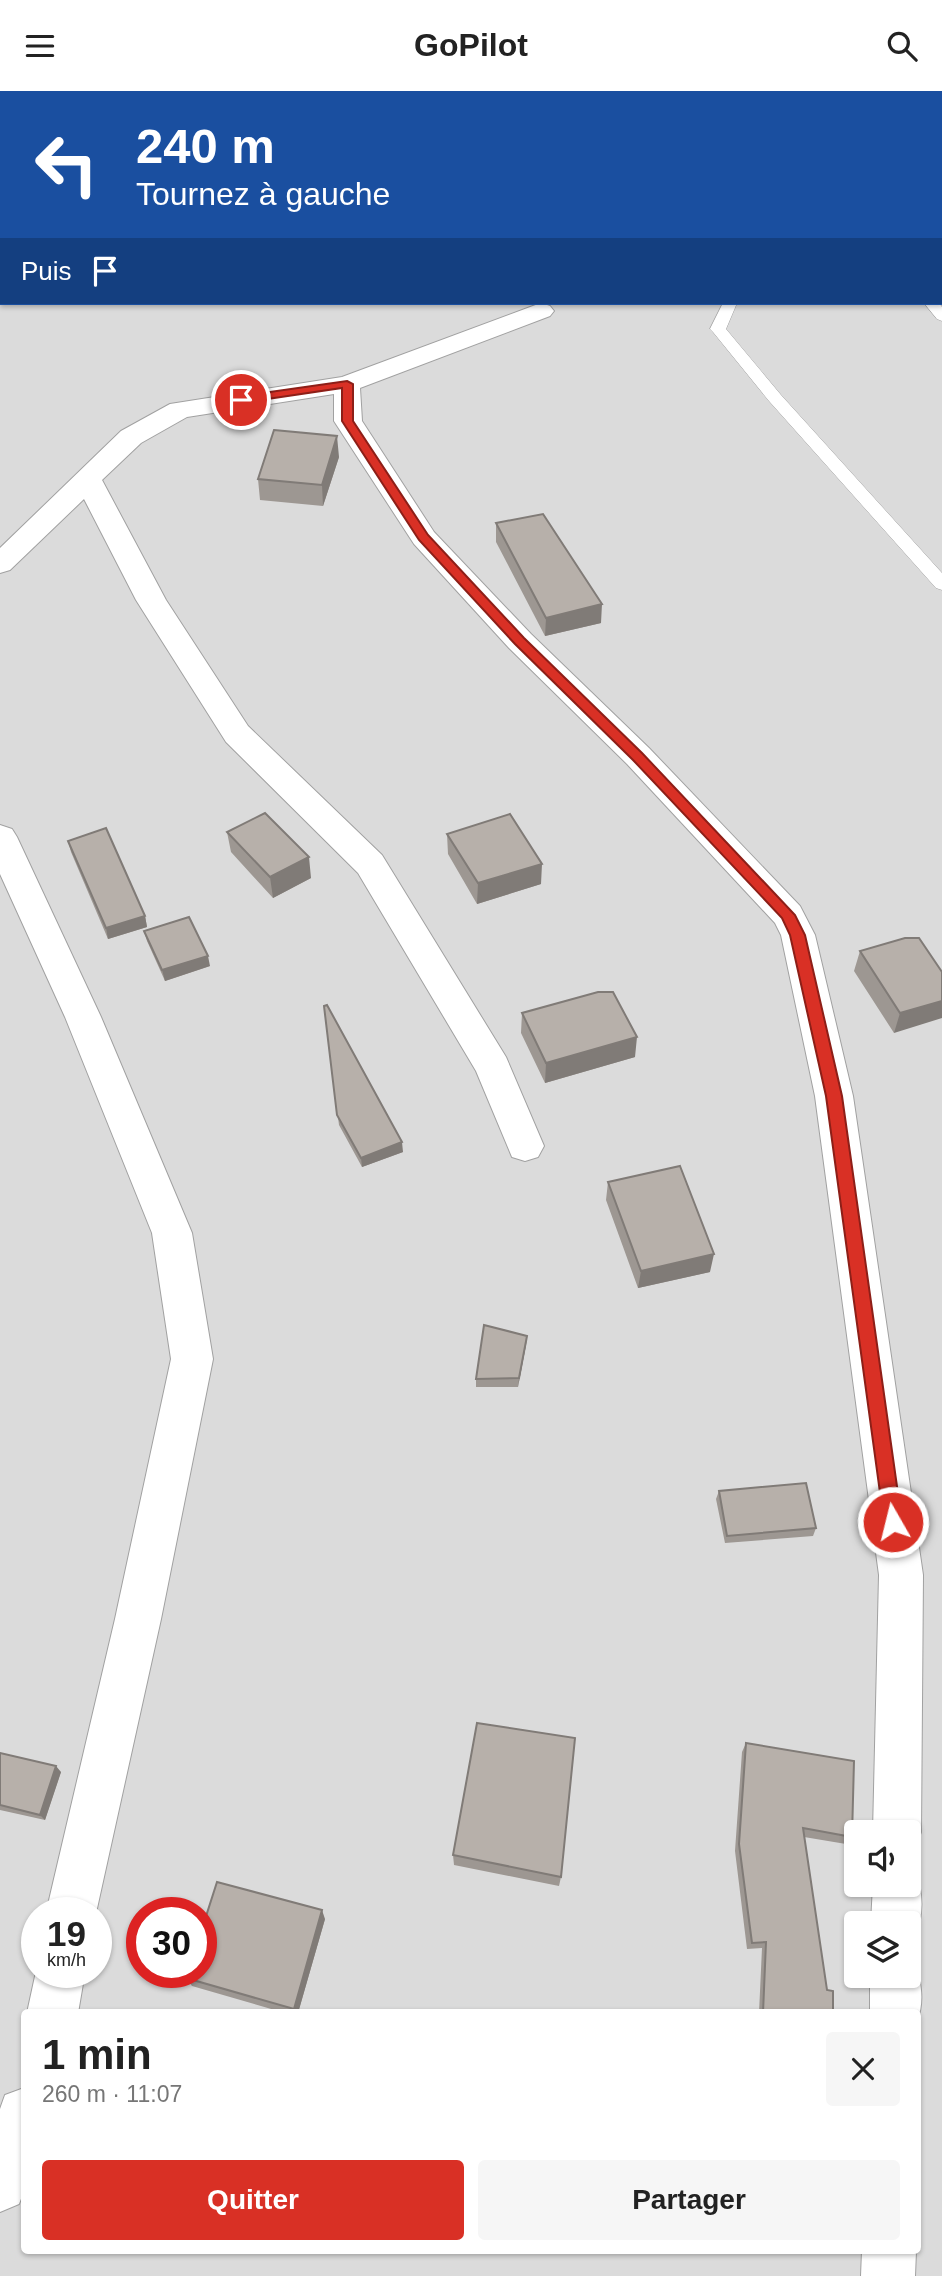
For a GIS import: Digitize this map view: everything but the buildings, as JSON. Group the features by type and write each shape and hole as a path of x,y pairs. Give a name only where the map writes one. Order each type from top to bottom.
{"street":[{"path":"0,564 131,437 180,410 347,384 541,311"},
{"path":"347,384 348,421 424,538 520,641 638,756 788,915 798,935 834,1096 901,1575 897,1820"},
{"path":"88,480 152,600 237,734 370,863 493,1067 525,1146"},
{"path":"0,837 83,1017 172,1233 192,1359 141,1606 74,1897"},
{"path":"53,2009 57,1988"},
{"path":"895,1988 895,2009"},
{"path":"0,2185 21,2123"},
{"path":"888,2276 889,2254"}],"lane":[{"path":"729,305 718,330 942,585"}],"shaded area":[{"path":"0,305 942,305 942,2276 0,2276"}],"route":[{"path":"241,400 347,384 348,421 424,538 520,641 638,756 788,915 798,935 834,1096 893,1522"}]}
